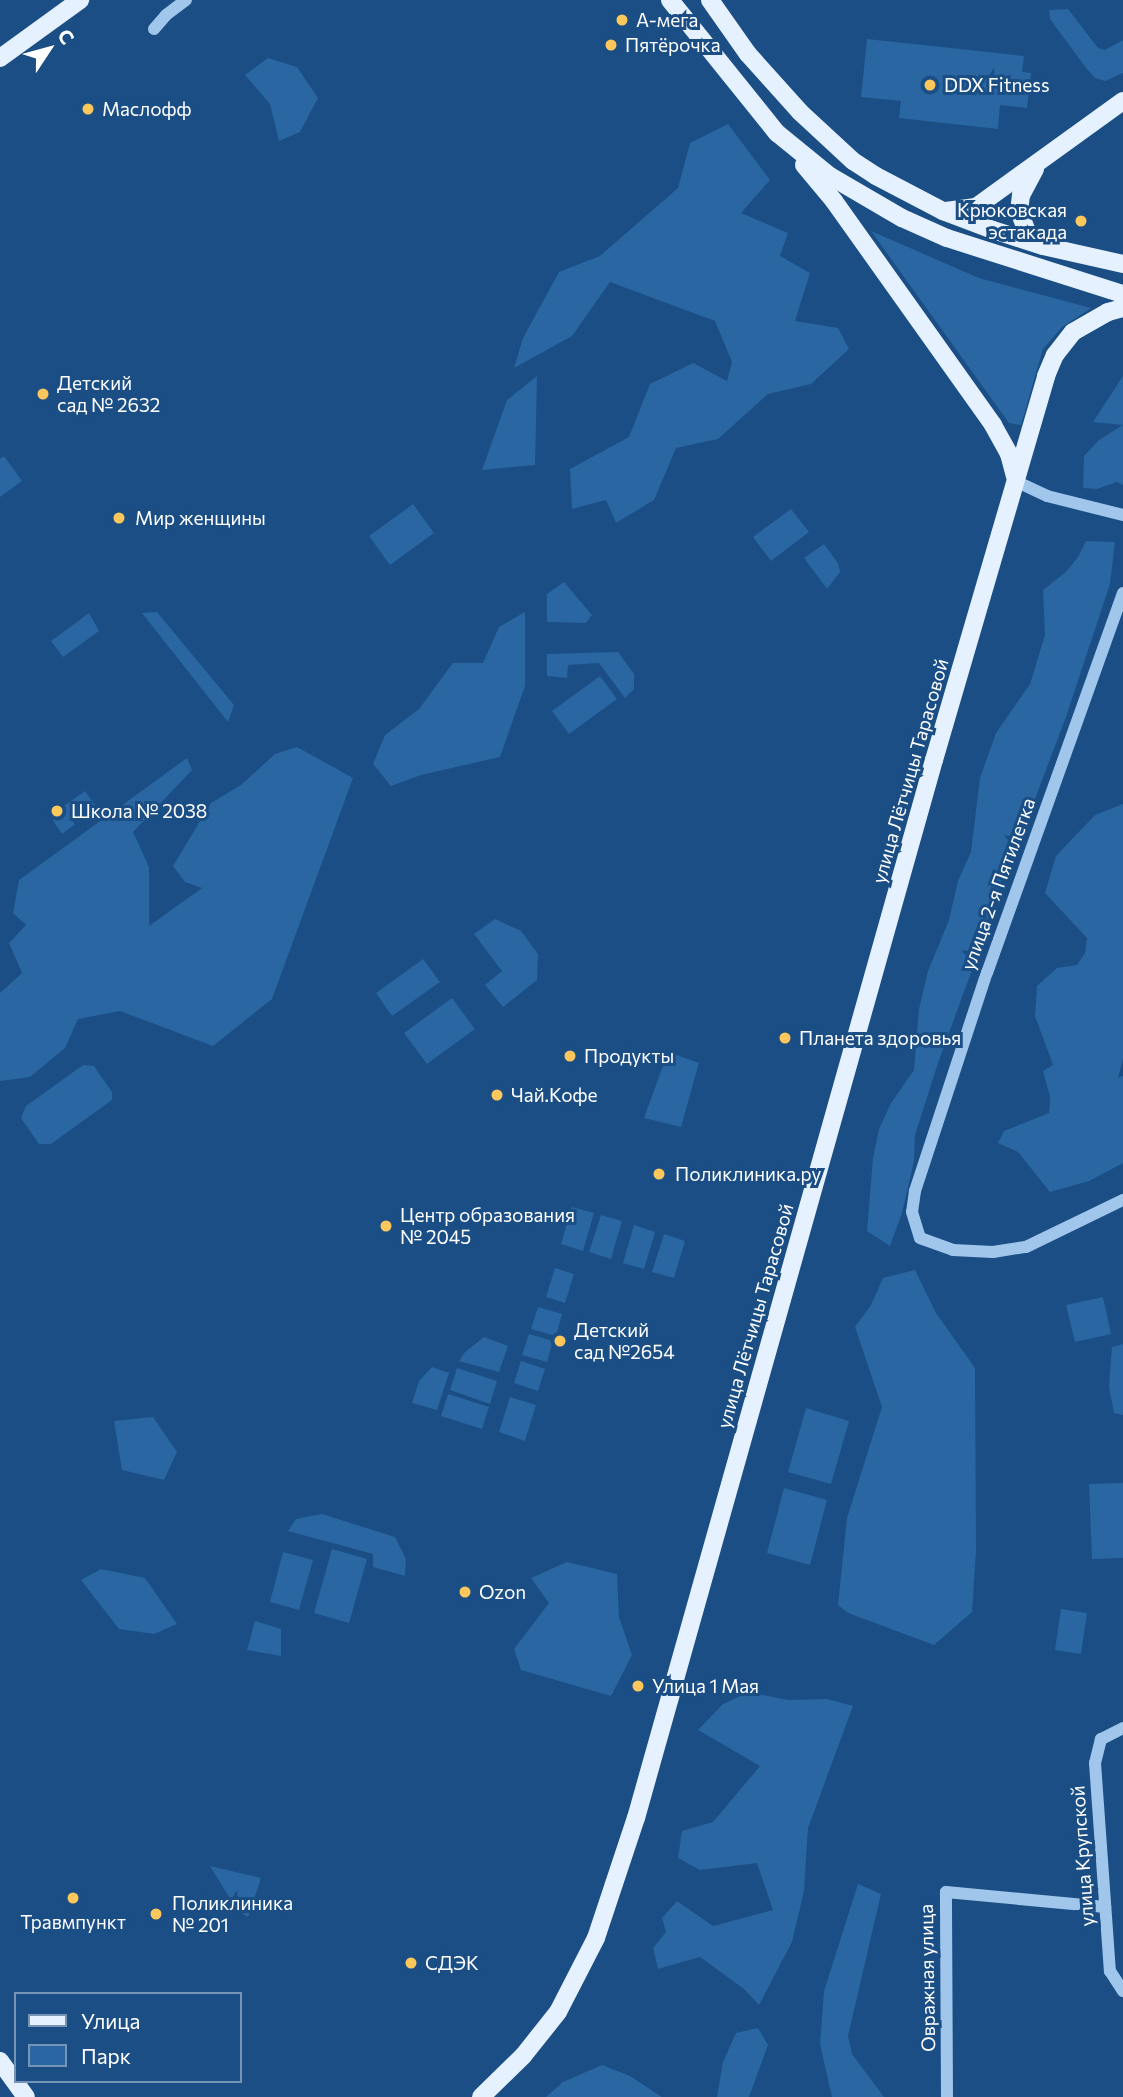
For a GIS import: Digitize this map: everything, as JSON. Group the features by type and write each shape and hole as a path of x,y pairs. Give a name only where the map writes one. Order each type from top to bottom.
{"main road":[{"path":"0,58 80,0"},
{"path":"670,0 834,201 993,425 1009,454 1015,481"},
{"path":"710,0 768,78 827,138 876,176 943,211 1043,246 1123,264"},
{"path":"943,211 976,207 1123,101"},
{"path":"777,133 830,176 902,218 993,255 1123,294"},
{"path":"1043,246 1028,234 1019,211 1028,178 1044,158"},
{"name":"улица Лётчицы Тарасовой","path":"481,2097 523,2056 572,1989 596,1938 624,1858 1015,481 1055,355 1073,332 1088,322 1123,308"},
{"path":"0,2061 14,2080"}],"street":[{"path":"154,29 166,15 186,0"},
{"path":"1015,481 1047,496 1123,515"},
{"name":"улица 2-я Пятилетка","path":"1123,593 982,984 915,1191 912,1212 920,1238 953,1250 993,1252 1026,1247 1123,1200"},
{"name":"улица Крупской","path":"1123,1728 1101,1739 1095,1763 1110,1971 1123,1992"},
{"name":"Овражная улица","path":"947,2097 946,1892 1105,1907"}],"green space":[{"path":"1068,9 1098,48 1105,50 1123,40 1123,73 1105,81 1095,78 1086,68 1050,19 1049,10"},
{"path":"867,39 1024,56 1022,72 1031,73 1027,108 1000,105 998,129 899,118 901,101 861,97"},
{"path":"268,58 297,67 318,98 300,132 279,141 270,104 245,75"},
{"path":"728,124 770,180 741,213 788,233 780,256 810,273 795,321 838,328 849,349 811,384 768,394 718,439 676,448 654,500 616,523 606,500 572,509 570,469 629,437 650,384 693,363 727,381 732,362 715,321 610,282 572,336 514,368 523,338 559,272 600,256 678,188 690,143"},
{"path":"871,231 979,278 1091,308 1062,327 1043,349 1021,425 1009,423"},
{"path":"537,376 535,465 482,470 507,400"},
{"path":"1123,376 1123,425 1093,422"},
{"path":"1123,425 1123,485 1117,482 1097,489 1083,488 1084,456 1099,440"},
{"path":"4,456 22,481 0,497 0,459"},
{"path":"413,504 434,533 390,565 369,536"},
{"path":"791,509 809,532 771,561 753,537"},
{"path":"1086,541 1115,542 1110,584 1066,717 1033,804 1018,828 980,948 938,1063 915,1135 914,1161 902,1213 890,1246 867,1231 873,1158 879,1129 891,1103 914,1070 919,1009 928,971 949,920 958,881 971,852 980,778 996,733 1030,684 1045,635 1043,590 1066,572"},
{"path":"824,544 838,563 840,572 827,589 804,558"},
{"path":"564,582 592,615 586,623 547,622 547,594"},
{"path":"157,612 234,705 228,722 142,613"},
{"path":"525,612 525,686 500,757 421,775 391,786 373,764 385,735 419,709 453,663 483,663 499,627"},
{"path":"89,613 99,631 63,657 51,641"},
{"path":"618,652 634,674 634,689 625,698 599,663 568,665 567,678 547,676 547,654"},
{"path":"600,676 617,699 569,734 552,711"},
{"path":"297,747 353,778 272,999 213,1046 120,1011 78,1019 65,1048 30,1077 0,1081 0,993 22,973 9,943 26,925 13,913 19,880 187,758 192,770 133,832 149,867 149,926 202,888 185,882 173,866 211,803 241,785 275,754"},
{"path":"85,791 97,808 62,834 50,816"},
{"path":"1123,804 1123,1059 1118,1078 1123,1076 1123,1163 1089,1181 1050,1192 1018,1152 998,1143 1004,1131 1049,1113 1050,1097 1043,1071 1053,1065 1035,1016 1037,986 1057,968 1077,965 1085,953 1087,938 1045,893 1056,856 1095,815"},
{"path":"495,919 521,931 538,954 537,980 503,1007 485,985 502,971 474,934"},
{"path":"423,959 440,982 392,1016 376,993"},
{"path":"452,998 475,1029 427,1064 404,1033"},
{"path":"668,1052 699,1063 681,1127 644,1118"},
{"path":"83,1065 94,1066 112,1092 112,1100 51,1144 39,1144 21,1118 26,1106"},
{"path":"572,1207 594,1213 583,1251 561,1244"},
{"path":"601,1215 622,1221 611,1259 589,1252"},
{"path":"634,1225 655,1232 644,1269 623,1263"},
{"path":"664,1234 685,1241 674,1278 652,1272"},
{"path":"555,1268 574,1274 565,1303 546,1297"},
{"path":"915,1270 936,1313 975,1368 976,1551 972,1612 934,1645 848,1613 838,1605 847,1518 882,1407 855,1327 871,1305 883,1278"},
{"path":"1103,1297 1111,1334 1075,1342 1066,1305"},
{"path":"538,1307 562,1314 556,1336 531,1329"},
{"path":"529,1334 553,1341 547,1362 522,1355"},
{"path":"484,1337 508,1346 499,1372 459,1361 465,1352"},
{"path":"1123,1344 1123,1415 1114,1413 1109,1387 1112,1347"},
{"path":"521,1361 545,1369 538,1391 514,1383"},
{"path":"432,1367 449,1373 437,1410 412,1403 419,1381"},
{"path":"457,1368 497,1381 490,1404 450,1390"},
{"path":"448,1394 489,1407 482,1429 441,1416"},
{"path":"510,1397 536,1405 525,1441 499,1432"},
{"path":"806,1408 849,1421 831,1484 788,1472"},
{"path":"153,1417 177,1452 164,1480 122,1470 114,1421"},
{"path":"1123,1483 1123,1558 1092,1559 1089,1484"},
{"path":"784,1488 827,1500 810,1565 767,1553"},
{"path":"322,1514 395,1537 406,1559 405,1576 373,1567 373,1554 288,1531 296,1519"},
{"path":"332,1549 367,1559 349,1623 314,1613"},
{"path":"283,1552 313,1560 299,1610 270,1602"},
{"path":"567,1562 617,1574 619,1617 632,1655 611,1696 521,1670 514,1649 549,1603 531,1578"},
{"path":"101,1569 145,1578 177,1624 154,1634 119,1629 81,1580"},
{"path":"1061,1609 1087,1613 1081,1654 1055,1650"},
{"path":"255,1621 281,1629 281,1656 247,1650"},
{"path":"749,1692 788,1700 827,1699 853,1706 808,1828 804,1891 792,1942 759,2005 744,1989 700,1957 658,1969 653,1948 666,1932 662,1918 677,1901 713,1926 773,1910 757,1863 700,1870 678,1858 682,1831 713,1822 760,1766 698,1730 723,1704"},
{"path":"210,1866 261,1878 248,1917 237,1910"},
{"path":"858,1884 881,1894 848,2036 852,2054 884,2097 832,2097 820,2044 824,1991"},
{"path":"758,2028 768,2045 749,2097 717,2097 723,2062 736,2033"},
{"path":"602,2065 630,2076 662,2097 546,2097 563,2082"}],"place":[{"name":"А-мега","path":"622,20"},
{"name":"Пятёрочка","path":"611,45"},
{"name":"DDX Fitness","path":"930,85"},
{"name":"Маслофф","path":"88,109"},
{"name":"Крюковская эстакада","path":"1081,221"},
{"name":"Детский сад № 2632","path":"43,394"},
{"name":"Мир женщины","path":"119,518"},
{"name":"Школа № 2038","path":"57,811"},
{"name":"Планета здоровья","path":"785,1038"},
{"name":"Продукты","path":"570,1056"},
{"name":"Чай.Кофе","path":"497,1095"},
{"name":"Поликлиника.ру","path":"659,1174"},
{"name":"Центр образования № 2045","path":"386,1226"},
{"name":"Детский сад №2654","path":"560,1341"},
{"name":"Ozon","path":"465,1592"},
{"name":"Улица 1 Мая","path":"638,1686"},
{"name":"Травмпункт","path":"73,1898"},
{"name":"Поликлиника № 201","path":"156,1914"},
{"name":"СДЭК","path":"411,1963"}]}
